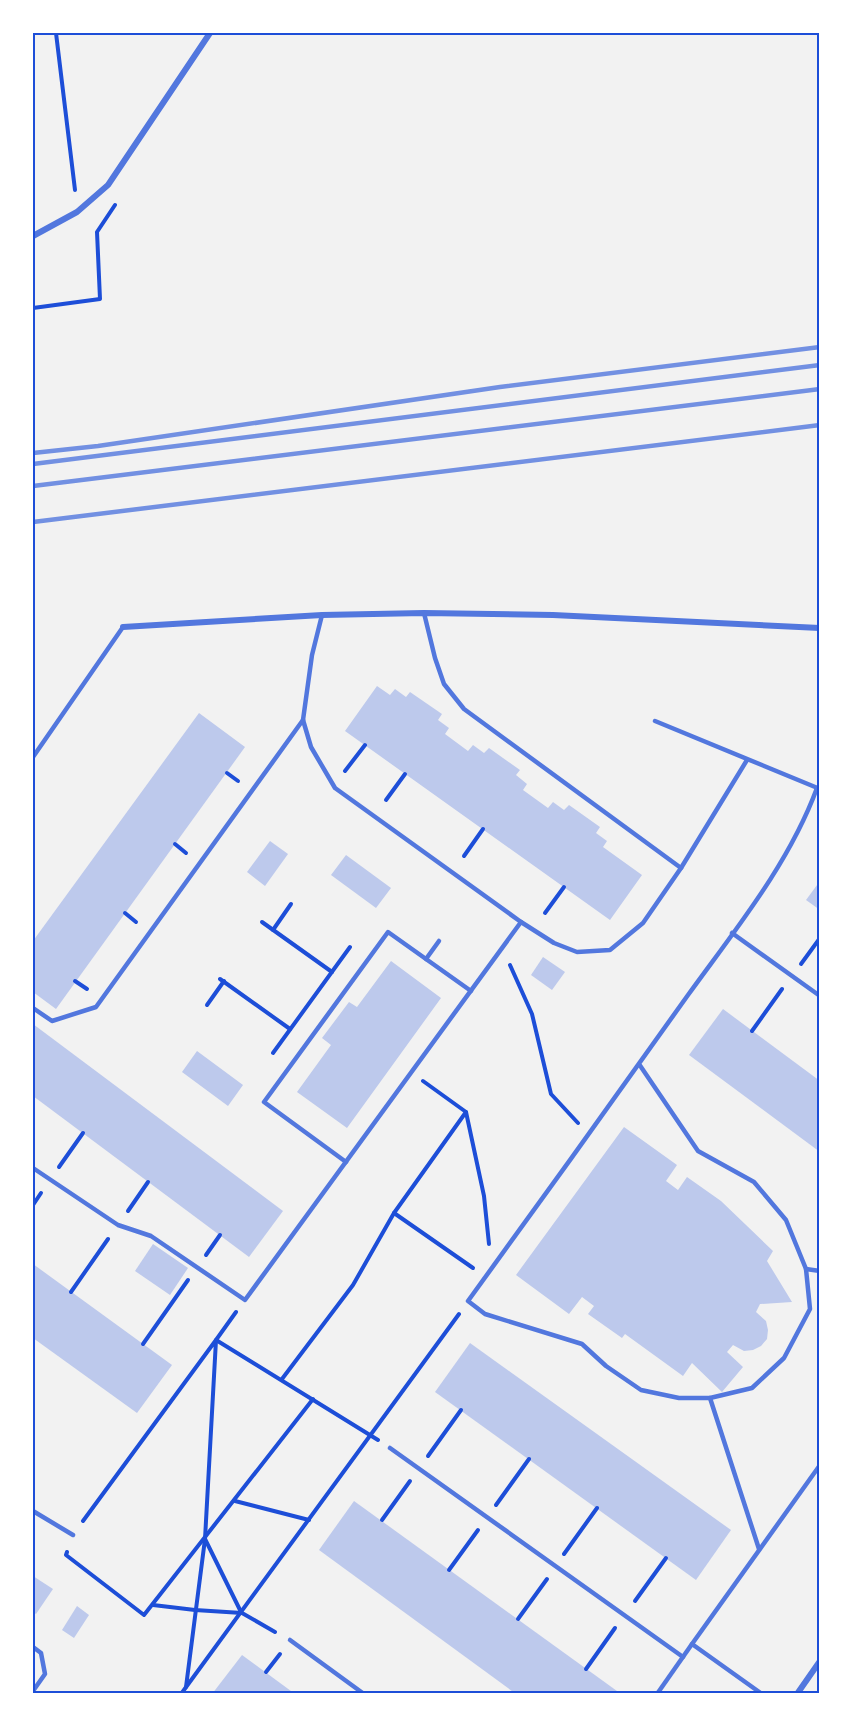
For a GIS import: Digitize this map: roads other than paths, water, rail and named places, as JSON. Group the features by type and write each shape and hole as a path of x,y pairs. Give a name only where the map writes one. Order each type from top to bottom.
{"street":[{"path":"33,236 70,217 108,185 210,33"},
{"path":"123,627 322,615 424,613 553,615 820,628"},
{"path":"797,1694 820,1661"}],"lane":[{"path":"424,613 444,684 464,709 681,868"},
{"path":"322,615 312,655 303,720 311,747 335,788 521,922 554,943 577,952 610,950 643,923 681,868 747,760"},
{"path":"33,757 123,627"},
{"path":"33,1008 52,1021 96,1007 303,720"},
{"path":"639,1064 698,1151 754,1182 786,1220 806,1269 810,1309 784,1358 752,1388 710,1398 679,1398 642,1390 606,1366 582,1344 485,1314 468,1301 732,933 793,843 819,789 655,721"},
{"path":"33,1168 118,1225 151,1236 245,1300 521,922"},
{"path":"346,1162 264,1102 349,985 388,932 471,992"},
{"path":"732,933 820,996"},
{"path":"426,959 439,941"},
{"path":"806,1269 820,1271"},
{"path":"710,1398 759,1550"},
{"path":"390,1448 683,1657"},
{"path":"657,1694 820,1464"},
{"path":"33,1511 72,1535"},
{"path":"290,1640 364,1694"},
{"path":"692,1644 762,1694"},
{"path":"33,1647 41,1653 45,1674 33,1691"}],"railway":[{"path":"33,453 98,446 500,387 820,347"},
{"path":"33,464 820,365"},
{"path":"33,486 820,389"},
{"path":"33,522 820,425"}]}
